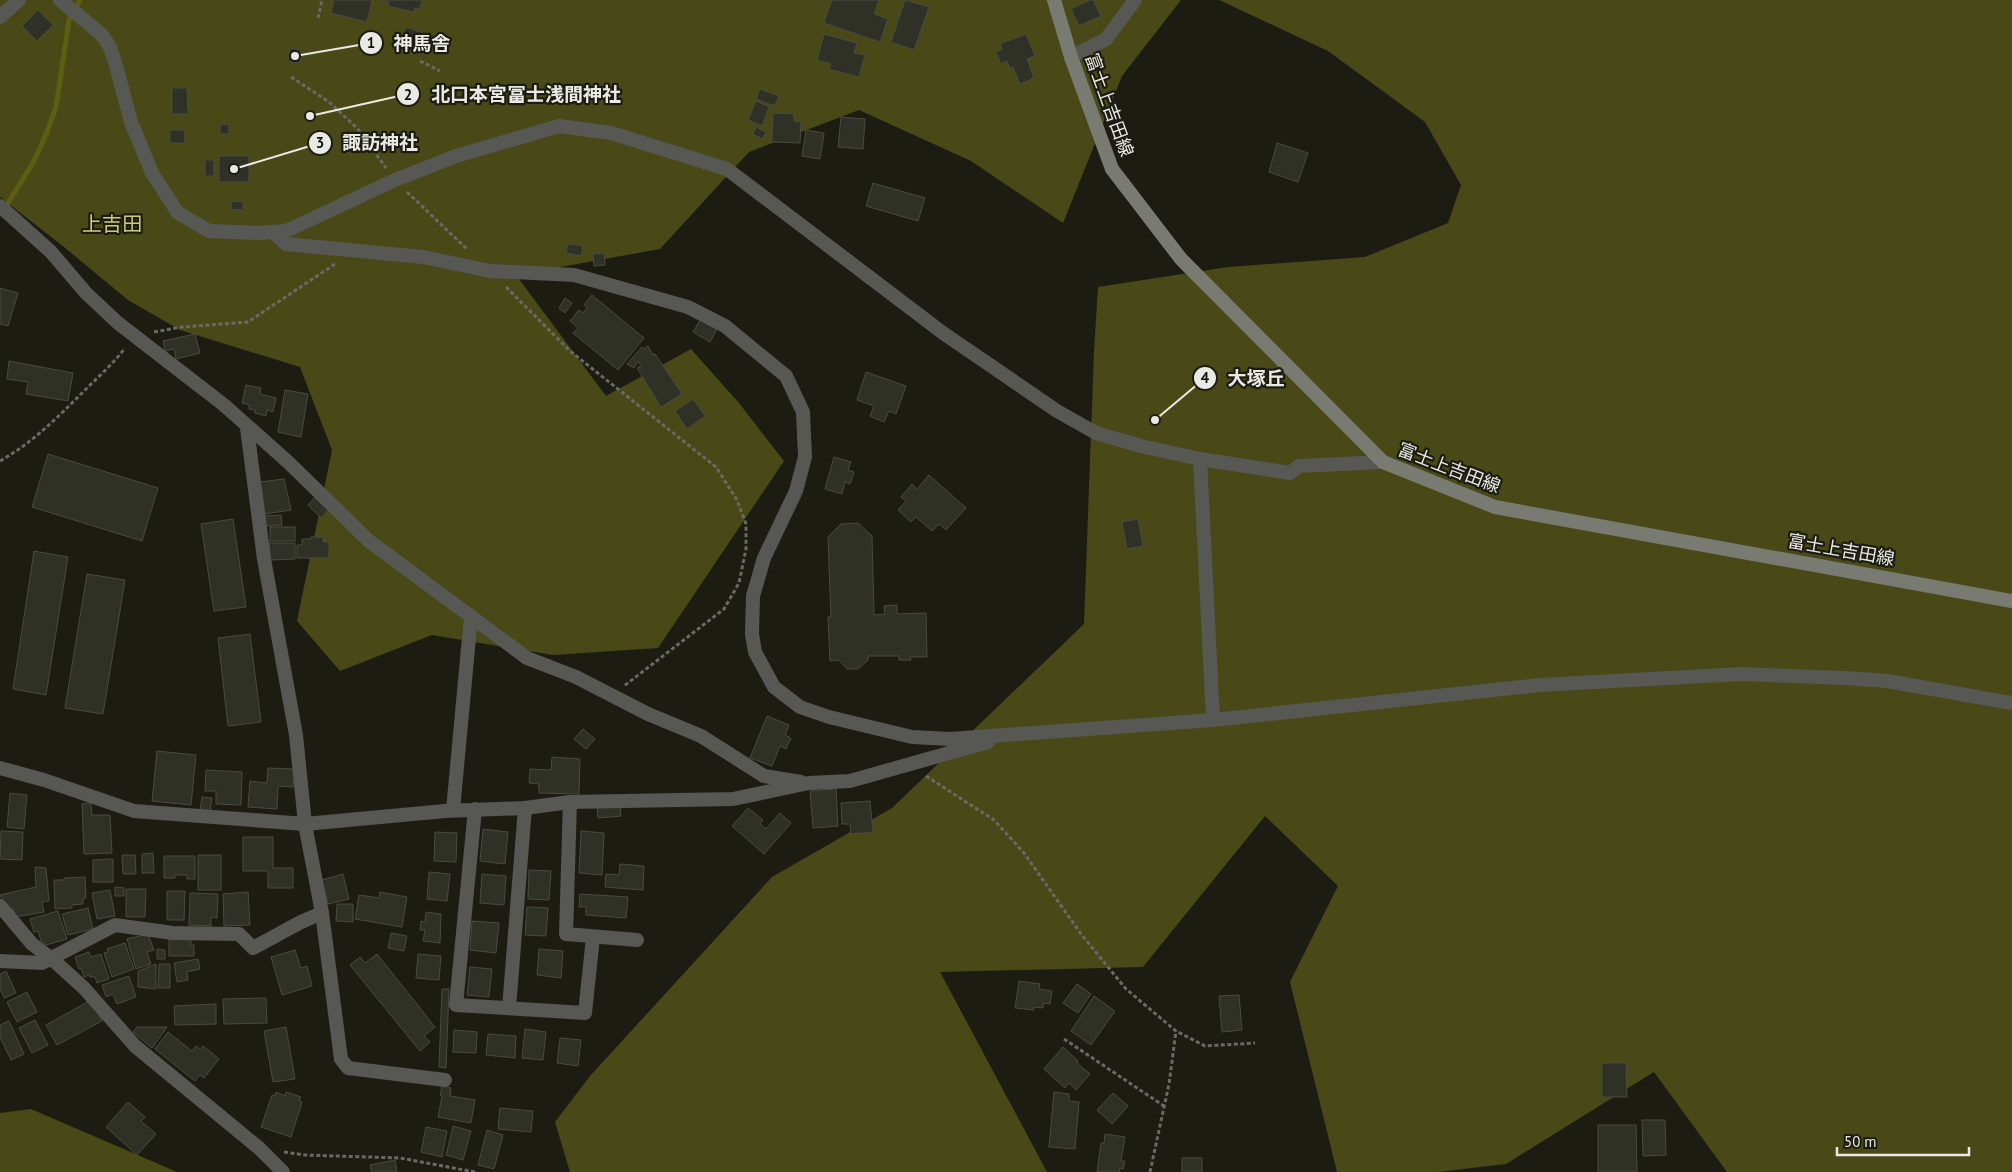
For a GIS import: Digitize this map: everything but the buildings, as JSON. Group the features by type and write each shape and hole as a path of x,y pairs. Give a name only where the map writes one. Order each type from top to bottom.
{"main road":[{"name":"富士上吉田線","path":"1054,0 1071,57 1112,169 1181,259 1383,462 1495,507 2012,600"}],"street":[{"path":"0,17 19,0"},
{"path":"1071,57 1106,39 1135,0"},
{"path":"62,2 101,34 110,47 130,122 152,173 178,213 209,232 274,233 286,231 395,180 456,156 504,140 560,126 611,133 727,169 943,333 1056,411 1096,433 1141,446 1200,459 1290,473 1299,466 1383,462"},
{"path":"0,206 51,252 86,293 118,323 224,405 247,428 288,462 369,541 527,658 576,677 648,714 701,736 764,776 809,783"},
{"path":"274,233 286,244 423,257 490,271 574,275 688,307 725,326 786,376 803,412 805,457 796,491 764,558 753,596 752,634 755,652 774,687 800,707 829,717 912,737 950,739 1213,720 1540,685 1742,674 1887,681 2012,703"},
{"path":"247,428 264,559 296,734 305,824 322,913 341,1059 348,1068 445,1080"},
{"path":"1200,459 1213,720"},
{"path":"453,810 471,616"},
{"path":"0,768 44,780 134,811 305,824 453,810 525,808 570,802 733,799 809,783 850,781 1020,734"},
{"path":"570,802 566,934 637,940"},
{"path":"509,1008 525,808"},
{"path":"475,810 456,1005 584,1013 593,937"},
{"path":"0,906 32,944 84,988 135,1046 259,1148 283,1172"},
{"path":"0,961 42,963 115,925 173,932 239,934 253,948 322,913"}],"path":[{"path":"318,18 322,0"},
{"path":"420,61 440,71"},
{"path":"291,77 329,102 357,128 395,180 470,252"},
{"path":"490,271 570,351 716,467 737,500 746,524 746,549 739,583 724,610 611,696"},
{"path":"909,764 994,820 1024,853 1081,934 1126,989 1176,1031 1205,1046 1255,1043"},
{"path":"1150,1172 1169,1084 1176,1031"},
{"path":"1064,1039 1164,1106"},
{"path":"304,1156 400,1158 475,1172"}],"shaded area":[{"path":"0,0 1181,0 1122,76 1063,223 971,161 859,110 749,152 660,249 516,275 606,396 691,349 739,403 784,461 658,648 553,655 432,635 340,671 297,621 332,450 300,367 180,330 128,300 0,197"},
{"path":"1219,0 2012,0 2012,1172 1727,1172 1654,1072 1506,1164 1438,1172 1337,1172 1290,982 1338,886 1265,816 1143,967 940,972 1047,1172 570,1172 555,1122 590,1076 772,877 892,808 1084,624 1098,287 1228,267 1365,257 1448,223 1461,185 1425,122 1328,51"},
{"path":"31,1109 177,1172 0,1172 0,1113"}],"waterway":[{"path":"5,208 34,161 47,132 56,107 69,20 80,0"}],"place":[{"name":"神馬舎","path":"295,56"},
{"name":"北口本宮冨士浅間神社","path":"310,116"},
{"name":"諏訪神社","path":"234,169"},
{"name":"大塚丘","path":"1155,420"}],"district":[{"name":"上吉田","path":"112,224"}]}
